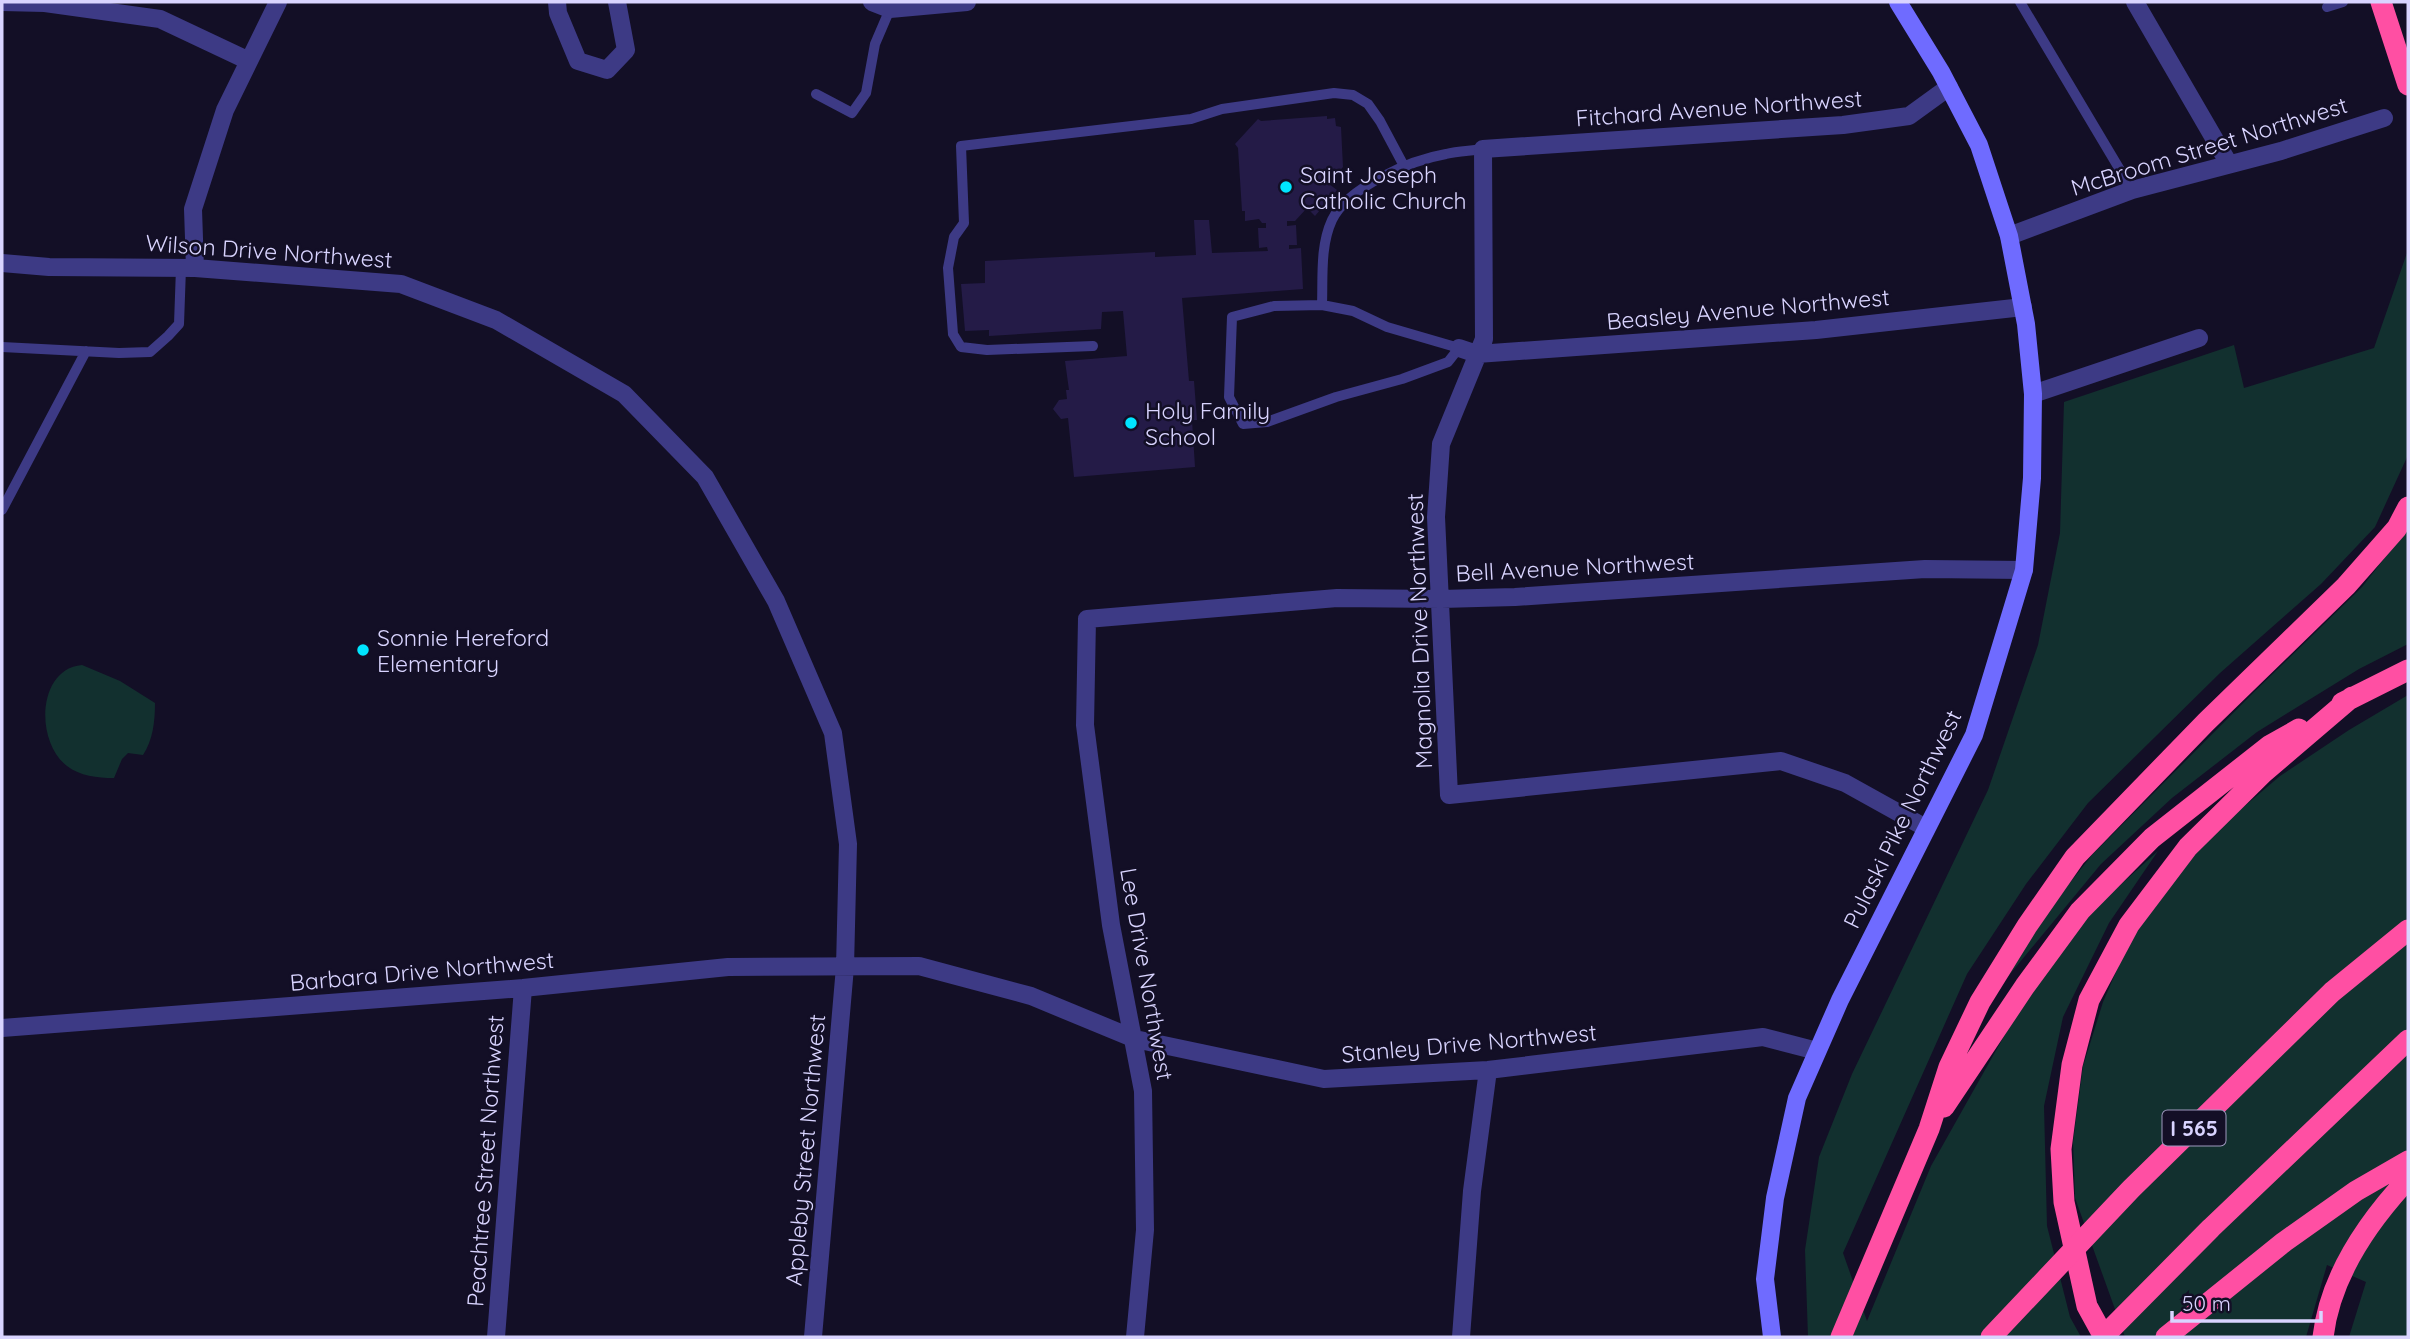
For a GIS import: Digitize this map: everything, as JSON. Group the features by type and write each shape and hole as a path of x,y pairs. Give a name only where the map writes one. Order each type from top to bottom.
{"highway":[{"path":"2381,2 2408,85"},
{"path":"1841,1337 1929,1129 1949,1067 1980,1002 2027,926 2075,858 2206,722 2346,586 2397,528 2408,507"},
{"path":"1929,1129 2025,986 2080,911 2163,830 2269,747 2352,697 2408,670"},
{"path":"2352,697 2263,773 2188,847 2129,925 2089,1000 2071,1065 2061,1149 2064,1202 2081,1280 2087,1306 2104,1337 2211,1228 2408,1040"},
{"name":"I 565","path":"1991,1337 2131,1189 2322,1002 2408,930"},
{"path":"2166,1337 2284,1242 2356,1191 2408,1161"},
{"path":"2323,1337 2337,1283 2375,1219 2408,1179"}],"main road":[{"name":"Pulaski Pike Northwest","path":"1772,1337 1765,1279 1775,1198 1797,1098 1840,1000 1974,735 2024,570 2032,478 2033,394 2023,307 2009,236 1979,145 1949,87 1898,2"}],"street":[{"path":"2,2 46,4 160,19 249,61"},
{"path":"188,268 192,209 226,110 278,2"},
{"path":"556,2 578,61 607,70 626,50 617,2"},
{"path":"872,2 890,9 967,2"},
{"path":"2135,2 2229,164"},
{"name":"Fitchard Avenue Northwest","path":"1483,149 1843,125 1909,116 1949,87"},
{"name":"McBroom Street Northwest","path":"2009,236 2132,190 2281,151 2384,118"},
{"name":"Magnolia Drive Northwest","path":"1483,149 1484,339 1441,444 1436,517 1449,795 1781,761 1845,783 1926,828"},
{"name":"Wilson Drive Northwest","path":"2,264 188,268 401,284 496,320 624,394 705,477 776,601 833,733 848,844 845,967"},
{"name":"Beasley Avenue Northwest","path":"1477,354 1816,330 2023,307"},
{"path":"2033,394 2199,338"},
{"path":"1459,348 1477,354"},
{"name":"Bell Avenue Northwest","path":"1087,619 1337,598 1515,597 1925,569 2024,570"},
{"name":"Lee Drive Northwest","path":"1087,619 1085,725 1111,925 1143,1091 1145,1230 1135,1337"},
{"name":"Stanley Drive Northwest","path":"845,967 919,966 1031,996 1135,1039 1324,1079 1488,1070 1763,1037 1817,1051"},
{"name":"Barbara Drive Northwest","path":"2,1028 523,988 728,967 845,967"},
{"name":"Appleby Street Northwest","path":"813,1337 845,967"},
{"name":"Peachtree Street Northwest","path":"496,1337 523,988"},
{"path":"1461,1337 1472,1191 1488,1070"}],"lane":[{"path":"2020,2 2132,190"},
{"path":"2327,8 2343,2"},
{"path":"816,94 852,113 866,93 875,44 890,9"},
{"path":"1093,346 986,350 961,346 953,334 948,268 954,237 964,223 961,146 1191,119 1222,109 1334,93 1353,95 1368,104 1404,166"},
{"path":"1322,305 1324,245 1333,218 1349,199 1404,166 1445,154 1483,149"},
{"path":"2,347 150,352 178,324 188,268"},
{"path":"1322,305 1353,311 1387,327 1459,348 1448,362 1402,379 1336,397 1267,422 1243,424 1229,397 1232,317 1274,306 1322,305"},
{"path":"2,510 86,351"}],"green space":[{"path":"2408,250 2408,455 2375,527 2321,584 2220,673 2088,803 2026,884 1967,974 1843,1253 1867,1321 1931,1166 2057,942 2158,851 2109,923 2063,1017 2044,1106 2047,1226 2070,1317 2081,1337 1808,1337 1805,1250 1819,1157 1852,1074 1988,790 2038,645 2060,533 2064,402 2234,345 2244,388 2374,348"},
{"path":"2408,528 2408,644 2359,669 2257,732 2172,798 2101,864 2001,985 2052,905 2092,855 2362,587"},
{"path":"82,665 120,681 155,703 153,730 143,755 128,753 122,759 114,778 77,772 57,755 50,741 46,725 49,692 56,679 67,670"},
{"path":"2408,695 2408,1337 2349,1337 2366,1282 2327,1265 2306,1337 2125,1337 2075,1198 2073,1142 2083,1066 2103,1002 2128,944 2166,890 2213,833 2280,776"}],"building":[{"path":"1327,116 1327,119 1335,118 1336,126 1341,127 1343,167 1329,184 1337,190 1315,216 1307,208 1295,221 1287,221 1287,226 1296,225 1297,245 1289,245 1289,249 1301,248 1303,289 1182,298 1189,381 1194,381 1197,420 1192,420 1195,467 1074,477 1068,418 1061,419 1053,409 1059,400 1067,399 1066,390 1069,390 1065,361 1127,356 1123,311 1102,312 1101,329 989,336 989,330 965,331 961,284 985,283 985,261 1155,252 1155,257 1196,255 1194,220 1209,220 1212,253 1268,251 1267,247 1259,248 1258,228 1266,228 1266,223 1259,219 1245,221 1238,148 1235,144 1258,119 1261,121"}],"place":[{"name":"Saint Joseph Catholic Church","path":"1286,187"},
{"name":"Holy Family School","path":"1131,423"},
{"name":"Sonnie Hereford Elementary","path":"363,650"}]}
